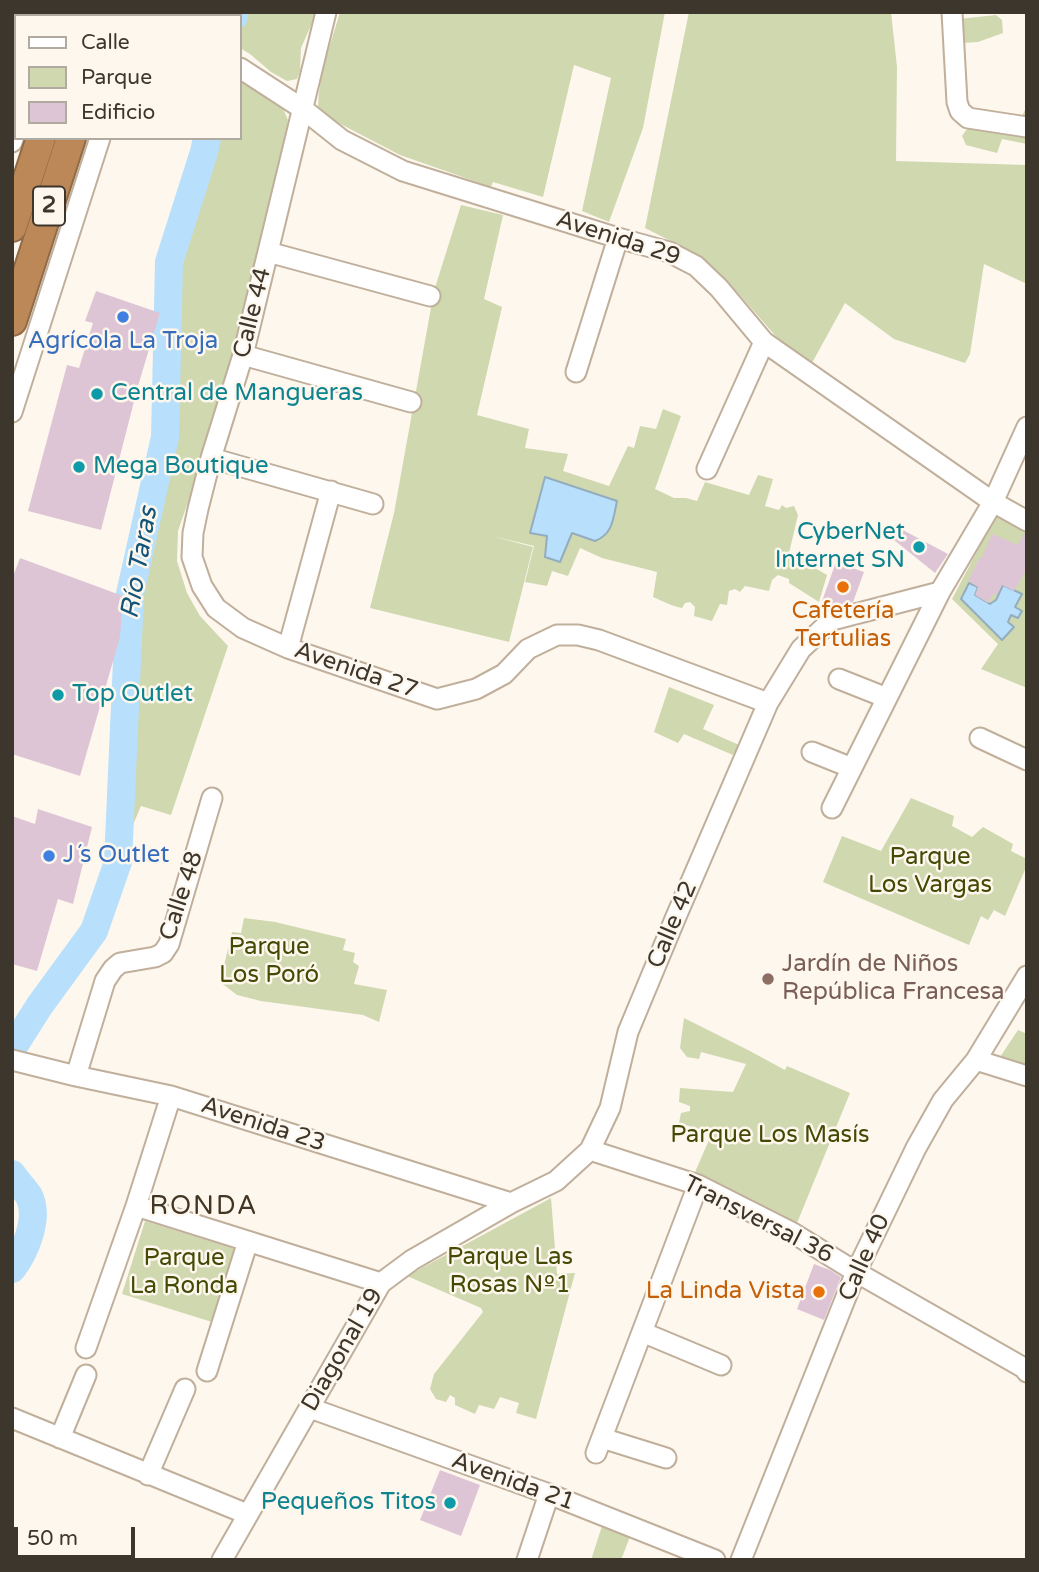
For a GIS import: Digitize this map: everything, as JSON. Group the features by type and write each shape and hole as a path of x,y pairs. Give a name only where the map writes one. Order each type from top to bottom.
{"highway":[{"name":"2","path":"12,228 40,140"},
{"name":"2","path":"12,321 70,140"}],"street":[{"name":"Calle 44","path":"216,608 202,586 192,558 193,533 211,458 243,355 326,12"},
{"path":"952,12 957,102 960,111 968,118 1027,127"},
{"name":"Avenida 29","path":"242,69 342,140 403,171 669,252 696,266 719,288 764,342 993,502 1027,521"},
{"path":"12,412 99,140"},
{"path":"576,372 618,238"},
{"path":"268,252 430,296"},
{"path":"707,469 764,342"},
{"path":"243,355 411,402"},
{"path":"832,808 940,592 993,502 1027,427"},
{"path":"211,458 373,503"},
{"path":"288,648 331,491"},
{"name":"Calle 42","path":"590,1150 610,1108 628,1032 768,703 801,649 832,620 940,592"},
{"name":"Avenida 27","path":"216,608 243,628 288,648 437,699 476,689 503,674 528,649 557,635 578,635 599,640 768,703"},
{"path":"839,679 887,698"},
{"path":"980,738 1027,760"},
{"path":"812,752 852,768"},
{"name":"Calle 48","path":"76,1076 105,981 113,969 120,963 155,957 163,953 169,944 212,798"},
{"name":"Calle 40","path":"741,1560 856,1272 916,1148 943,1100 976,1059 1027,976"},
{"path":"976,1059 1027,1076"},
{"name":"Avenida 23","path":"18,1062 172,1096 511,1203"},
{"path":"86,1348 172,1096"},
{"name":"Transversal 36","path":"590,1150 698,1185 793,1233 1027,1372"},
{"name":"Diagonal 19","path":"222,1560 381,1283 412,1259 556,1181 590,1150"},
{"path":"666,1458 599,1446 698,1185"},
{"path":"136,1206 381,1283"},
{"path":"207,1371 248,1241"},
{"path":"642,1332 721,1365"},
{"path":"60,1438 86,1375"},
{"path":"148,1475 185,1389"},
{"name":"Avenida 21","path":"310,1408 549,1494 715,1560"},
{"path":"12,1418 247,1514"},
{"path":"527,1560 549,1494"}],"green space":[{"path":"317,12 301,48 297,79 287,81 242,49 242,14 236,14"},
{"path":"340,12 665,12 643,128 609,222 582,211 611,78 574,65 543,197 493,182 491,187 400,155 329,118 318,106 323,70"},
{"path":"689,12 891,12 897,67 896,161 1027,165 1027,284 984,264 970,354 965,363 894,339 845,303 807,372 738,293 698,255 645,228"},
{"path":"996,15 1002,20 1003,33 978,42 962,43 959,19"},
{"path":"242,75 281,104 288,120 239,354 178,531 177,561 187,593 200,616 228,646 171,815 141,806 133,825 121,823 131,595 167,436 172,261 208,140 242,140"},
{"path":"1027,106 1027,144 1002,139 997,153 966,145 962,136 969,126 1021,118"},
{"path":"461,205 503,215 484,299 502,307 477,415 529,429 525,448 568,454 563,471 609,486 628,446 634,448 640,426 656,429 663,409 681,416 655,489 674,498 697,501 705,482 749,495 758,475 773,479 765,506 779,510 782,505 786,508 794,506 798,515 789,553 827,575 819,602 789,583 789,579 778,575 772,580 769,591 745,586 740,592 735,589 729,591 727,605 720,604 712,621 694,616 695,607 690,602 685,603 682,608 653,597 657,572 602,558 580,548 568,576 552,571 547,586 525,582 534,546 492,536 533,547 509,642 370,608 394,513 434,291"},
{"path":"996,515 1027,532 1027,688 981,669 998,644 952,599"},
{"path":"669,687 714,705 703,729 739,745 733,755 684,734 678,743 654,732"},
{"name":"Parque Los Vargas","path":"911,798 954,816 952,826 972,837 983,827 1013,844 1011,851 1027,859 1027,865 1005,916 994,910 988,920 981,916 969,945 823,882 842,836 881,851"},
{"name":"Parque Los Poró","path":"244,918 275,922 346,939 343,950 355,953 353,962 359,966 354,984 387,990 379,1022 363,1015 261,1001 237,995 220,982 232,932 241,933"},
{"name":"Parque Los Masís","path":"684,1018 785,1070 787,1066 850,1093 793,1233 692,1179 712,1133 679,1123 681,1113 690,1111 690,1106 679,1102 680,1088 733,1092 746,1064 701,1052 699,1059 687,1057 680,1048"},
{"path":"1018,1030 1027,1034 1027,1071 1000,1057"},
{"name":"Parque Las Rosas Nº1","path":"551,1198 557,1274 575,1273 536,1419 516,1413 519,1403 500,1397 494,1409 479,1405 475,1414 455,1405 455,1398 450,1395 446,1402 436,1399 430,1389 434,1374 483,1312 481,1308 407,1276"},
{"name":"Parque La Ronda","path":"145,1221 235,1249 212,1322 122,1294"},
{"path":"603,1523 631,1534 621,1560 591,1560"}],"water":[{"path":"545,477 617,501 609,530 595,541 572,533 560,562 545,557 547,536 530,533"},
{"path":"969,583 978,587 975,595 990,604 996,600 1003,585 1022,594 1015,607 1022,611 1018,618 1011,615 1008,622 1014,627 1002,640 961,599"}],"building":[{"path":"96,291 160,313 101,530 28,511 67,365 79,368 93,323 85,321"},
{"name":"CyberNet Internet SN","path":"901,529 948,554 935,573 894,540"},
{"path":"1024,533 1027,533 1027,569 1014,591 1002,585 997,595 993,594 988,603 975,595 978,587 968,581 992,534 1018,545"},
{"name":"Top Outlet","path":"20,558 123,596 120,637 80,776 12,754 12,579"},
{"name":"Cafetería Tertulias","path":"836,562 864,572 853,602 825,609 822,601"},
{"name":"J´s Outlet","path":"38,809 92,827 73,904 58,899 37,971 12,964 12,816 35,824"},
{"name":"La Linda Vista","path":"814,1264 841,1277 824,1320 797,1309"},
{"name":"Pequeños Titos","path":"440,1470 480,1485 461,1536 420,1520"}],"waterway":[{"name":"Río Taras","path":"12,1049 40,1005 94,931 118,862 130,594 165,437 169,262 207,140"},
{"name":"Río Taras","path":"12,1174 29,1196 33,1214 30,1234 12,1269"}],"place":[{"name":"Agrícola La Troja","path":"123,317"},
{"name":"Central de Mangueras","path":"97,394"},
{"name":"Mega Boutique","path":"79,467"},
{"name":"CyberNet Internet SN","path":"919,547"},
{"name":"Cafetería Tertulias","path":"843,587"},
{"name":"Top Outlet","path":"58,695"},
{"name":"J´s Outlet","path":"49,856"},
{"name":"Jardín de Niños República Francesa","path":"768,979"},
{"name":"La Linda Vista","path":"819,1292"},
{"name":"Pequeños Titos","path":"450,1503"}],"district":[{"name":"RONDA","path":"204,1207"}]}
